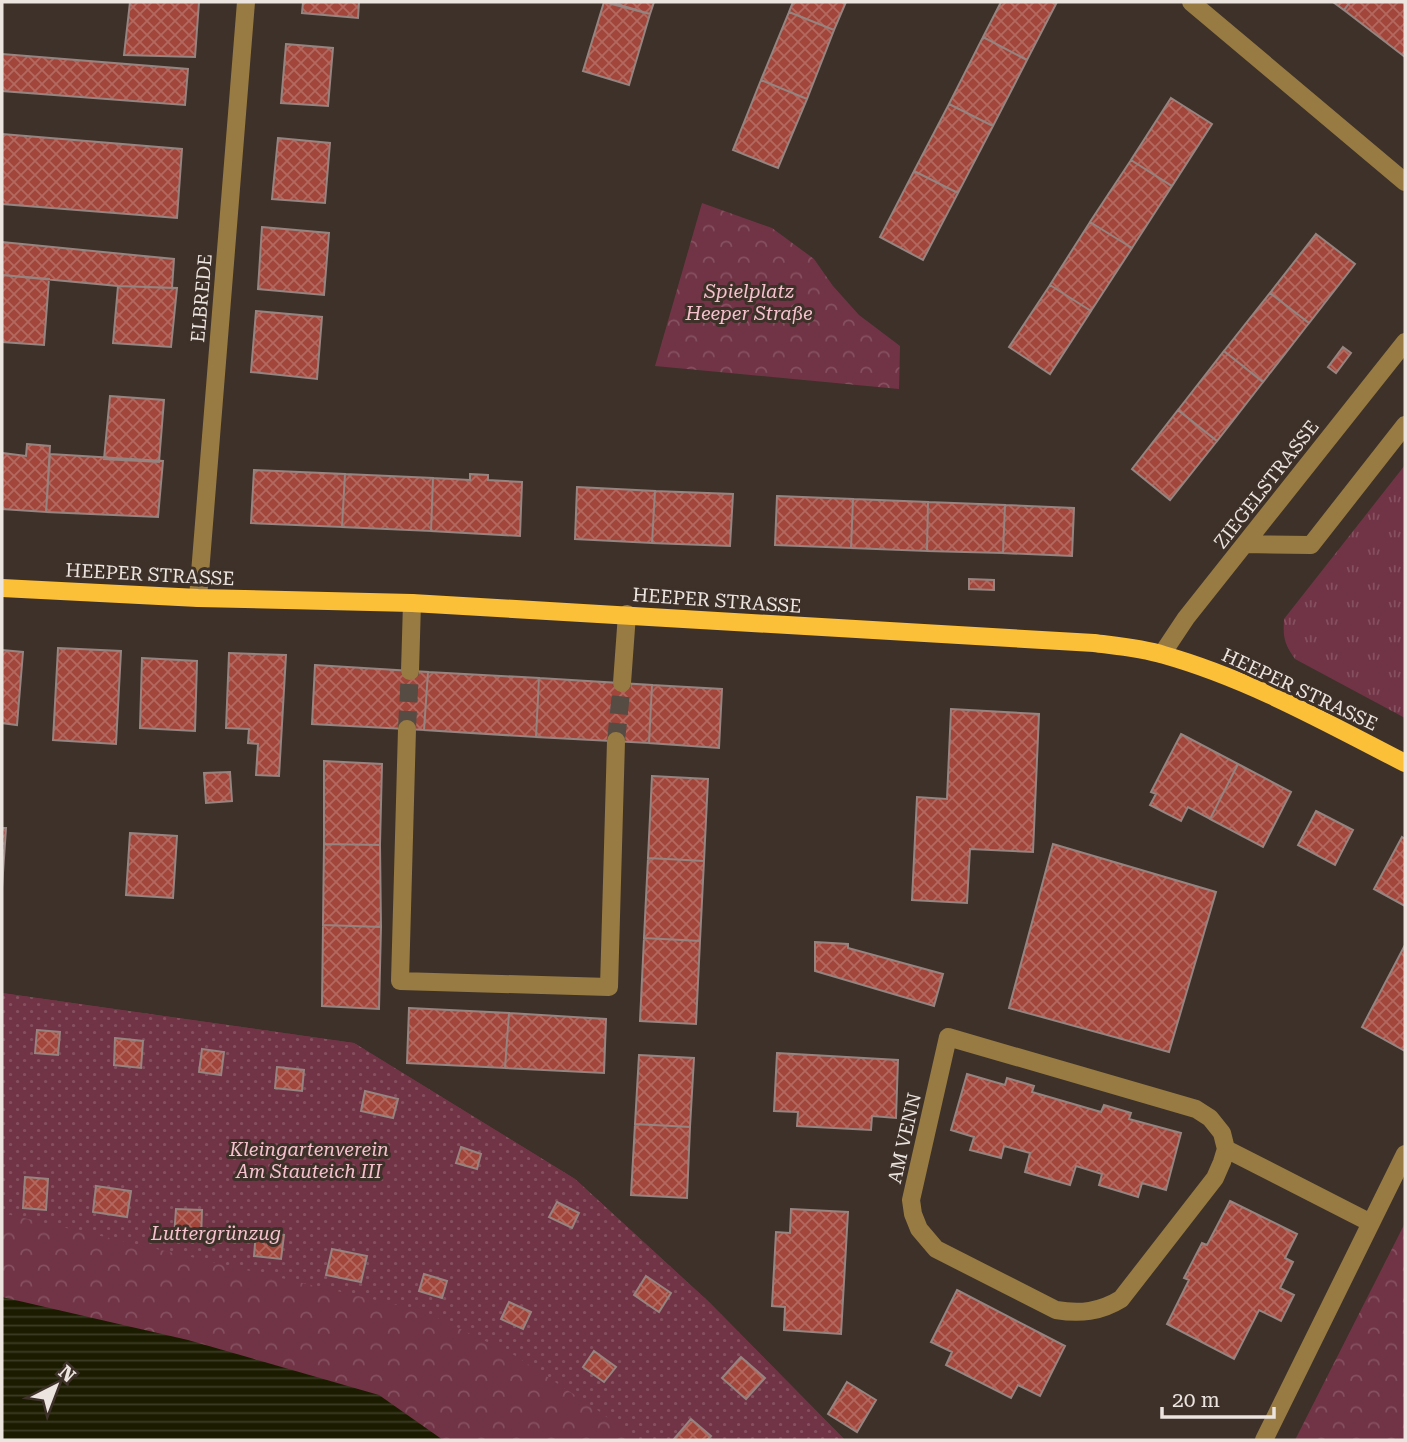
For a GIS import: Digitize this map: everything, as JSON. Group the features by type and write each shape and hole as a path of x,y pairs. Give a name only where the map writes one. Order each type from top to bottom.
{"main road":[{"name":"HEEPER STRASSE","path":"2,588 198,598 412,603 1094,643 1162,654 1214,671 1271,695 1405,763"}],"street":[{"name":"ELBREDE","path":"198,598 246,2"},
{"path":"1191,2 1405,181"},
{"name":"ZIEGELSTRASSE","path":"1162,654 1186,618 1405,342"},
{"path":"1245,544 1311,545 1405,425"},
{"path":"410,671 412,603"},
{"path":"622,683 627,614"},
{"path":"407,729 400,981 609,988 616,741"},
{"name":"AM VENN","path":"948,1037 1196,1109 1210,1118 1222,1133 1226,1149 1215,1178 1121,1299 1094,1311 1076,1313 1056,1310 936,1249 919,1229 913,1214 911,1200 948,1037"},
{"path":"1226,1149 1371,1223"},
{"path":"1264,1440 1405,1154"}],"green space":[{"name":"Spielplatz Heeper Straße","path":"702,203 772,228 814,259 833,286 859,315 900,346 899,389 655,366"},
{"path":"1405,465 1405,718 1295,659 1285,640 1284,619"},
{"name":"Kleingartenverein Am Stauteich III","path":"2,993 354,1043 575,1179 709,1302 845,1440 2,1440"},
{"name":"Kleingartenverein Am Stauteich III","path":"2,993 354,1043 575,1179 709,1302 845,1440 637,1440 596,1409 514,1355 423,1311 2,1213"},
{"path":"1405,1223 1405,1440 1295,1440"}],"shaded area":[{"path":"2,1297 188,1340 379,1395 443,1440 2,1440"}],"building":[{"path":"130,2 199,2 195,57 124,55"},
{"path":"303,2 359,2 358,18 302,13"},
{"path":"604,2 650,14 629,85 583,71"},
{"path":"610,2 654,2 650,14"},
{"path":"793,2 846,2 834,30 789,12"},
{"path":"1001,2 1057,2 1027,60 983,37"},
{"path":"1333,2 1350,2 1344,10"},
{"path":"1350,2 1405,2 1405,57 1344,10"},
{"path":"789,12 834,30 807,99 761,80"},
{"path":"983,37 1027,60 993,126 949,104"},
{"path":"286,44 333,48 328,106 281,103"},
{"path":"2,54 188,69 185,105 2,91"},
{"path":"761,80 807,99 778,168 733,150"},
{"path":"1171,98 1212,124 1172,186 1131,160"},
{"path":"949,104 993,126 958,193 914,171"},
{"path":"2,134 182,149 177,218 2,204"},
{"path":"278,138 330,143 325,203 272,199"},
{"path":"1131,160 1172,186 1132,248 1090,222"},
{"path":"914,171 958,193 923,260 880,237"},
{"path":"1090,222 1132,248 1091,311 1050,285"},
{"path":"262,227 329,233 324,295 258,289"},
{"path":"1316,234 1355,264 1309,323 1270,293"},
{"path":"2,242 174,259 172,288 118,286 2,275"},
{"path":"2,275 49,279 44,345 2,342"},
{"path":"1050,285 1091,311 1050,374 1009,347"},
{"path":"118,286 177,288 171,347 113,343"},
{"path":"1270,293 1309,323 1263,382 1224,351"},
{"path":"256,311 322,317 317,379 251,372"},
{"path":"1343,347 1351,353 1336,373 1328,367"},
{"path":"1224,351 1263,382 1217,441 1178,410"},
{"path":"110,396 164,400 159,462 104,459"},
{"path":"1178,410 1217,441 1170,500 1132,469"},
{"path":"27,444 50,446 46,512 2,509 2,453 26,456"},
{"path":"50,454 163,461 158,517 46,512"},
{"path":"254,470 345,474 342,527 251,523"},
{"path":"345,474 433,478 431,531 342,527"},
{"path":"470,474 488,475 488,480 522,482 520,536 431,531 433,478 470,480"},
{"path":"577,487 655,491 652,543 575,539"},
{"path":"655,491 733,494 730,546 652,543"},
{"path":"777,496 853,499 851,548 775,545"},
{"path":"853,499 928,502 927,551 851,548"},
{"path":"928,502 1005,505 1003,553 927,551"},
{"path":"1005,505 1074,508 1072,556 1003,553"},
{"path":"969,579 994,580 994,590 969,589"},
{"path":"58,648 121,651 116,744 53,740"},
{"path":"2,650 23,652 17,725 2,723"},
{"path":"229,653 286,655 279,776 256,775 258,744 248,743 249,729 226,728"},
{"path":"142,658 197,661 195,731 140,728"},
{"path":"315,665 428,672 424,730 312,724"},
{"path":"428,672 539,678 536,737 424,730"},
{"path":"539,678 652,685 649,743 536,737"},
{"path":"652,685 722,689 719,748 649,743"},
{"path":"951,709 1039,714 1033,852 970,849 967,903 912,900 917,797 947,799"},
{"path":"1181,734 1238,764 1210,819 1188,807 1181,821 1150,805 1156,794 1151,792"},
{"path":"324,761 382,764 380,845 324,844"},
{"path":"1238,764 1291,792 1263,847 1210,819"},
{"path":"230,772 232,801 206,803 204,773"},
{"path":"652,776 708,779 704,861 648,858"},
{"path":"1316,811 1353,830 1335,865 1298,845"},
{"path":"2,828 6,828 2,888"},
{"path":"130,833 177,836 173,898 126,895"},
{"path":"1402,837 1405,839 1405,906 1374,889"},
{"path":"324,844 380,845 381,927 323,925"},
{"path":"1053,844 1216,892 1169,1052 1009,1008"},
{"path":"648,858 704,861 700,941 644,938"},
{"path":"323,925 381,927 379,1009 322,1006"},
{"path":"644,938 700,941 696,1024 640,1021"},
{"path":"815,942 848,944 848,948 943,974 934,1006 815,971"},
{"path":"1405,945 1405,1051 1362,1027"},
{"path":"409,1008 509,1013 505,1068 407,1063"},
{"path":"509,1013 606,1019 604,1073 505,1068"},
{"path":"37,1030 60,1032 58,1055 35,1053"},
{"path":"115,1038 143,1041 141,1068 114,1065"},
{"path":"202,1049 224,1052 221,1075 199,1072"},
{"path":"777,1053 898,1060 896,1118 872,1116 871,1130 797,1126 798,1112 774,1111"},
{"path":"639,1055 694,1058 690,1127 635,1124"},
{"path":"277,1067 304,1070 302,1091 275,1088"},
{"path":"967,1074 1005,1085 1007,1078 1034,1086 1032,1092 1101,1112 1104,1105 1131,1113 1129,1119 1181,1133 1166,1190 1142,1183 1138,1197 1099,1185 1102,1174 1076,1166 1070,1185 1025,1172 1030,1153 1004,1146 1001,1158 970,1150 974,1137 951,1130"},
{"path":"365,1091 398,1099 393,1118 361,1111"},
{"path":"635,1124 690,1127 687,1198 631,1195"},
{"path":"461,1147 481,1154 477,1169 456,1163"},
{"path":"25,1177 48,1179 46,1210 23,1208"},
{"path":"96,1186 131,1191 127,1217 93,1212"},
{"path":"1230,1201 1297,1234 1285,1258 1293,1262 1280,1288 1294,1295 1281,1321 1259,1310 1234,1359 1167,1324 1189,1280 1184,1278 1202,1243 1207,1245"},
{"path":"557,1202 579,1213 572,1228 549,1217"},
{"path":"176,1209 202,1210 201,1240 174,1237"},
{"path":"791,1209 848,1212 841,1334 784,1330 785,1307 772,1306 776,1232 790,1233"},
{"path":"256,1232 284,1235 281,1259 254,1256"},
{"path":"332,1249 367,1256 361,1282 326,1275"},
{"path":"424,1274 447,1281 442,1298 419,1291"},
{"path":"646,1276 671,1293 659,1312 634,1295"},
{"path":"957,1290 1065,1346 1040,1396 1018,1385 1011,1398 946,1365 952,1352 931,1342"},
{"path":"509,1302 531,1312 523,1329 501,1319"},
{"path":"594,1351 616,1367 604,1382 583,1367"},
{"path":"741,1357 765,1378 746,1399 722,1378"},
{"path":"847,1382 876,1400 857,1432 828,1414"},
{"path":"691,1419 711,1436 707,1440 674,1439"}],"tunnel":[{"path":"407,729 410,671"},
{"path":"616,741 622,683"}],"park label":[{"name":"Luttergrünzug","path":"216,1233"}]}
